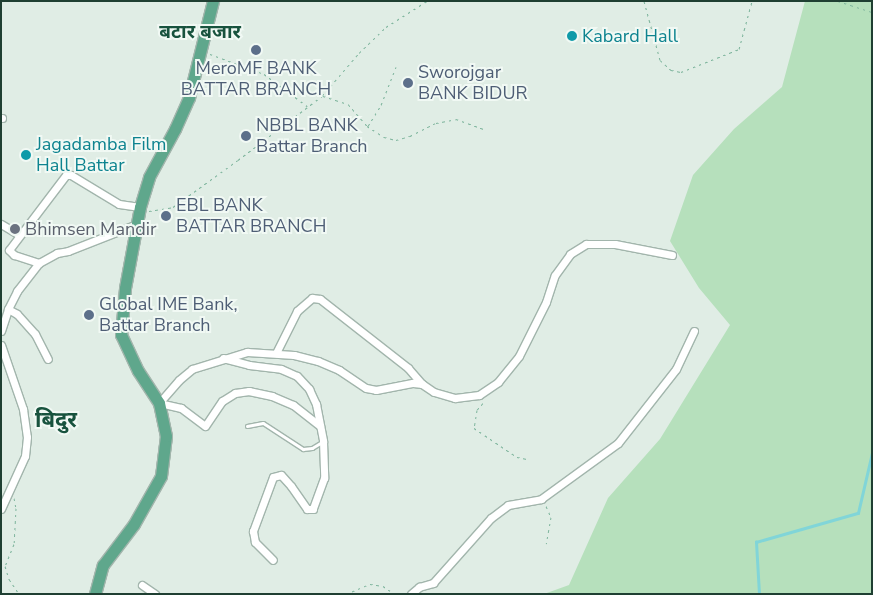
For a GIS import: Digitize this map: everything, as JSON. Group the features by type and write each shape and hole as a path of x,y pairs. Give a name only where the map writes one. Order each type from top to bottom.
{"main road":[{"path":"94,594 103,564 134,524 161,476 166,436 159,403 138,371 121,335 125,288 138,214 149,177 175,129 189,97 213,1"}],"street":[{"path":"1,253 7,250 66,174 71,175 138,214"},
{"path":"1,331 17,290 39,264 57,252 68,251 138,214"},
{"path":"1,224 19,235"},
{"path":"19,235 9,250 14,255 39,264"},
{"path":"276,353 296,311 312,298 320,299 408,368 422,384 434,392 455,398 479,395 498,382 519,356 532,332 555,275 570,254 586,244 615,244 672,255"},
{"path":"8,309 17,314 35,334 48,359"},
{"path":"411,594 419,587 433,582 491,518 508,505 541,499 618,443 676,369 694,331"},
{"path":"1,344 23,409 26,426 25,456 3,500 1,509"},
{"path":"320,426 293,405 272,396 249,391 235,393 222,401 204,426 181,408 159,403 179,380 192,370 222,358 247,352 294,355 332,367 366,388 376,390 413,383 422,384"},
{"path":"222,358 249,365 281,369 297,376 308,389 316,404 323,441 324,478 313,509 307,509 292,486 281,475 272,477 253,531 255,542 273,560"},
{"path":"142,585 155,594"}],"lane":[{"path":"247,426 263,423 303,449 312,448 323,441"}],"path":[{"path":"138,214 173,206 322,96 359,53 386,27 427,1"},
{"path":"644,1 660,60 671,70 681,72 739,49 752,1"},
{"path":"838,1 872,12"},
{"path":"200,50 264,74 308,106"},
{"path":"368,126 381,105 396,67"},
{"path":"322,96 348,104 368,126 384,138 396,140 410,136 436,122 456,119 484,129"},
{"path":"483,403 477,410 474,428 516,457 526,459"},
{"path":"11,487 16,508 14,544 5,566 9,579 19,594"},
{"path":"541,499 551,517 546,544"},
{"path":"346,594 370,584 383,586 395,594"}],"green space":[{"path":"805,1 872,1 872,594 544,594 569,585 608,498 660,439 730,325 699,288 670,241 693,175 734,129 782,87"}],"waterway":[{"path":"759,594 756,542 858,513 872,453"}],"place":[{"name":"Kabard Hall","path":"572,36"},
{"name":"MeroMF BANK BATTAR BRANCH","path":"256,50"},
{"name":"Sworojgar BANK BIDUR","path":"408,83"},
{"name":"NBBL BANK Battar Branch","path":"246,136"},
{"name":"Jagadamba Film Hall Battar","path":"26,155"},
{"name":"EBL BANK BATTAR BRANCH","path":"166,216"},
{"name":"Bhimsen Mandir","path":"15,229"},
{"name":"Global IME Bank, Battar Branch","path":"89,315"}],"district":[{"name":"बटार बजार","path":"200,33"},
{"name":"बिदुर","path":"56,421"}]}
